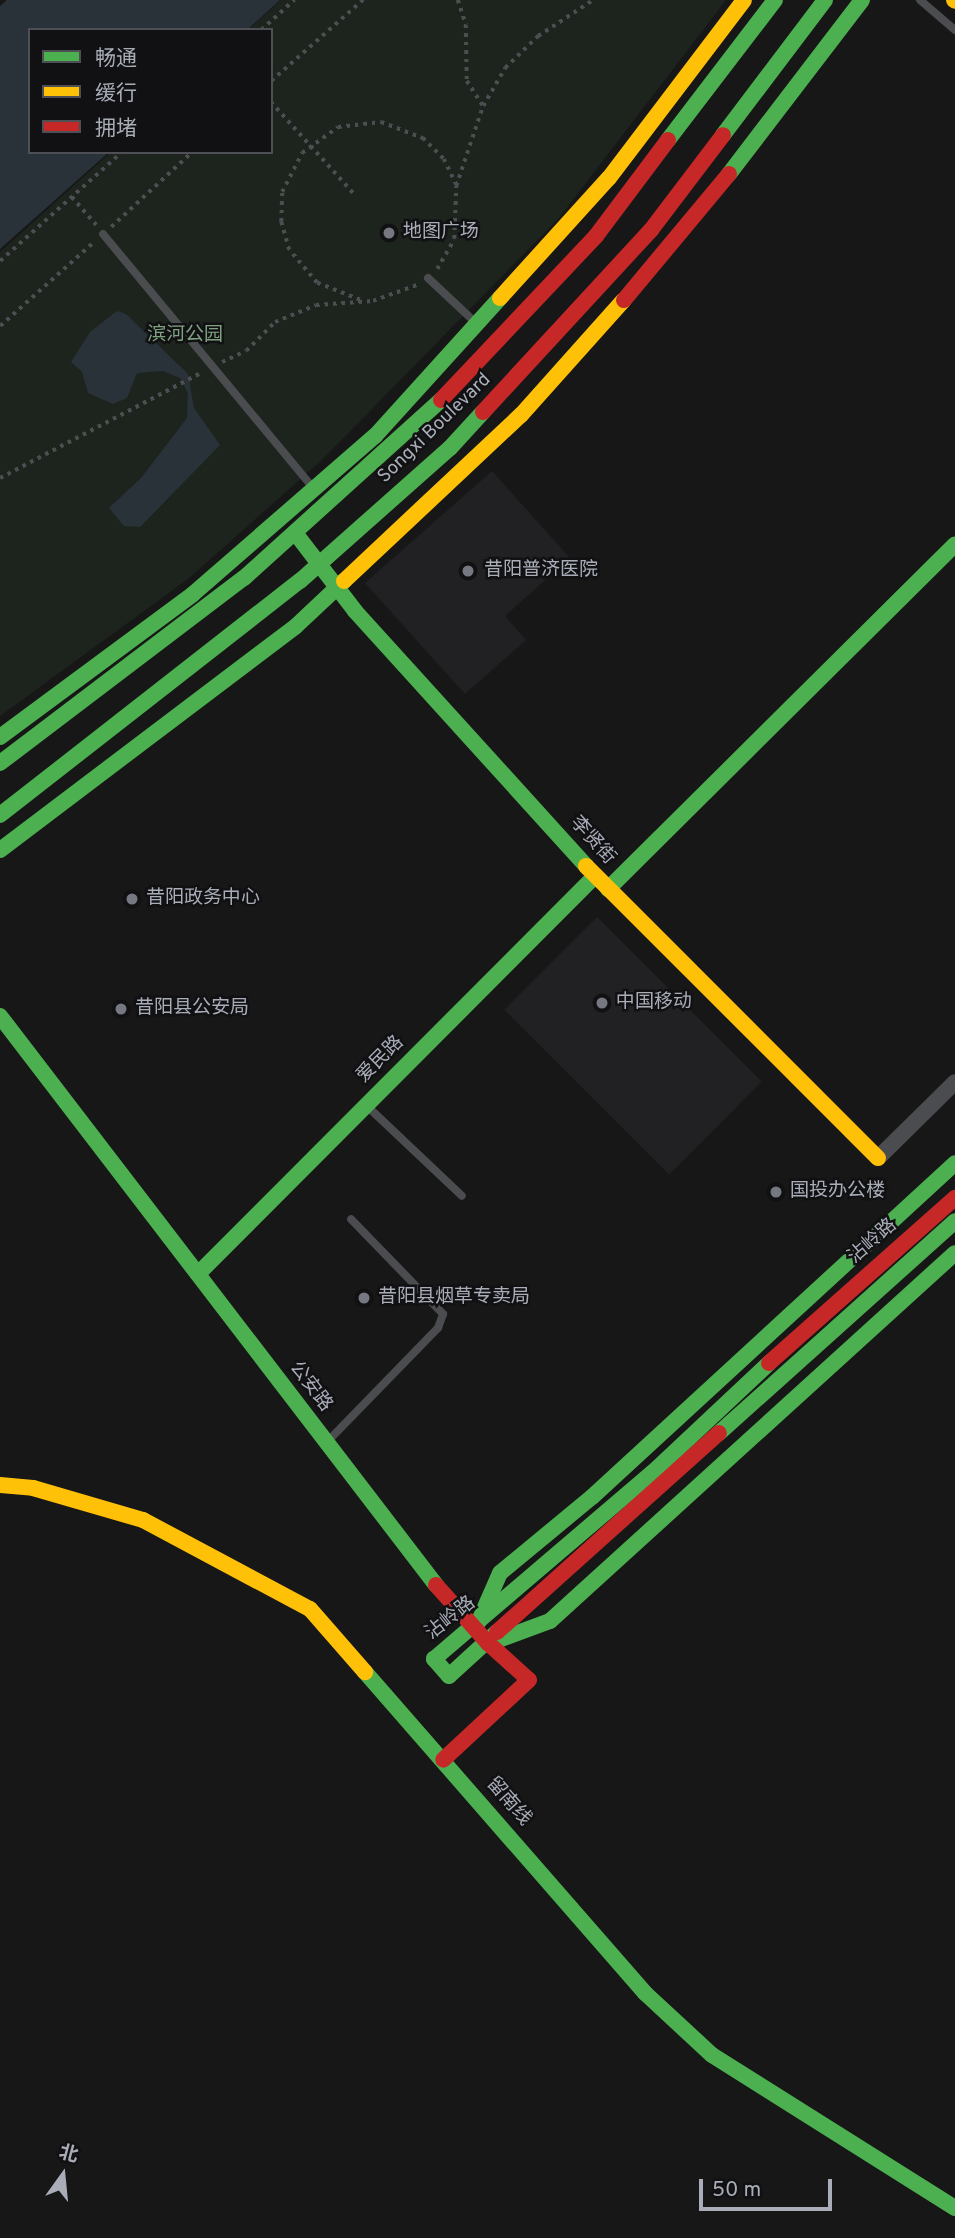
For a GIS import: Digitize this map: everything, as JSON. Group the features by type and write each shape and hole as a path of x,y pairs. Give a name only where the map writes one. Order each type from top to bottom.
{"main road":[{"path":"0,737 193,594 375,436 479,326 609,178 744,0"},
{"name":"Songxi Boulevard","path":"0,763 296,534 431,411 596,236 775,0"},
{"name":"Songxi Boulevard","path":"0,815 320,564 450,448 562,331 652,230 825,0"},
{"path":"0,850 284,635 338,589 521,415 602,326 740,161 862,0"},
{"name":"李贤街","path":"296,534 338,589 595,876 877,1157"},
{"path":"608,889 955,544"},
{"name":"爱民路","path":"198,1274 595,876"},
{"name":"公安路","path":"0,1016 431,1579 488,1643 529,1679 443,1760"},
{"path":"475,1629 500,1573 592,1497 955,1163"},
{"name":"沾岭路","path":"955,1198 475,1629 434,1659 449,1676 955,1221"},
{"path":"488,1643 550,1621 955,1253"},
{"name":"留南线","path":"0,1485 44,1491 143,1520 310,1609 645,1993 712,2055 955,2208"}],"street":[{"path":"877,1157 955,1082"}],"lane":[{"path":"920,0 955,30"},
{"path":"103,234 314,490"},
{"path":"428,278 496,342"},
{"path":"366,1105 461,1196"},
{"path":"326,1443 438,1328 443,1314 351,1219"}],"path":[{"path":"263,28 294,0"},
{"path":"273,78 363,0"},
{"path":"458,0 466,25 467,81 483,106"},
{"path":"0,478 246,351 275,322 316,305 373,301 428,278 454,239 456,186 483,106 505,68 538,36 593,0"},
{"path":"273,104 354,194"},
{"path":"373,301 330,291 306,274 289,250 281,222 282,192 293,165 310,144 352,123 396,125 434,148 456,186"},
{"path":"0,261 120,154"},
{"path":"72,197 103,234"}],"shaded area":[{"path":"7,0 280,0 249,28 28,28 28,154 107,154 0,249 0,6"},
{"path":"117,311 126,314 188,374 194,408 220,445 140,527 124,526 109,508 141,478 187,418 188,393 180,378 163,371 137,373 127,398 113,404 88,393 82,372 71,362 90,332"},
{"name":"昔阳普济医院","path":"492,471 570,558 505,616 526,640 465,694 365,583"},
{"path":"597,917 762,1082 669,1174 504,1010"}],"green space":[{"name":"滨河公园","path":"281,0 726,0 559,218 323,459 188,579 0,716 0,252 109,154 273,154 273,28 250,28"}],"traffic: fast":[{"path":"668,140 775,0"},
{"path":"723,135 825,0"},
{"path":"729,174 862,0"},
{"path":"0,737 193,594 375,436 500,298"},
{"path":"0,763 244,578 441,400"},
{"path":"0,815 300,581 450,448 483,412"},
{"path":"296,534 355,611 586,866"},
{"path":"608,889 955,544"},
{"path":"0,850 295,627 344,581"},
{"path":"198,1274 595,876"},
{"path":"0,1016 436,1585"},
{"path":"479,1621 500,1573 592,1497 955,1163"},
{"path":"719,1433 955,1221"},
{"path":"501,1639 550,1621 955,1253"},
{"path":"497,1632 449,1676 434,1659 652,1473 769,1363"},
{"path":"365,1672 645,1993 712,2055 955,2208"}],"traffic: slow":[{"path":"500,298 609,178 744,0"},
{"path":"344,581 521,415 624,300"},
{"path":"586,866 878,1158"},
{"path":"0,1485 33,1488 143,1520 310,1609 365,1672"}],"traffic: jam":[{"path":"483,412 651,230 723,135"},
{"path":"441,400 596,236 668,140"},
{"path":"624,300 729,174"},
{"path":"769,1363 955,1198"},
{"path":"497,1632 719,1433"},
{"path":"436,1585 488,1643 529,1680 443,1760"}],"place":[{"name":"地图广场","path":"389,233"},
{"name":"昔阳普济医院","path":"468,571"},
{"name":"昔阳政务中心","path":"132,899"},
{"name":"中国移动","path":"602,1003"},
{"name":"昔阳县公安局","path":"121,1009"},
{"name":"国投办公楼","path":"776,1192"},
{"name":"昔阳县烟草专卖局","path":"364,1298"}]}
